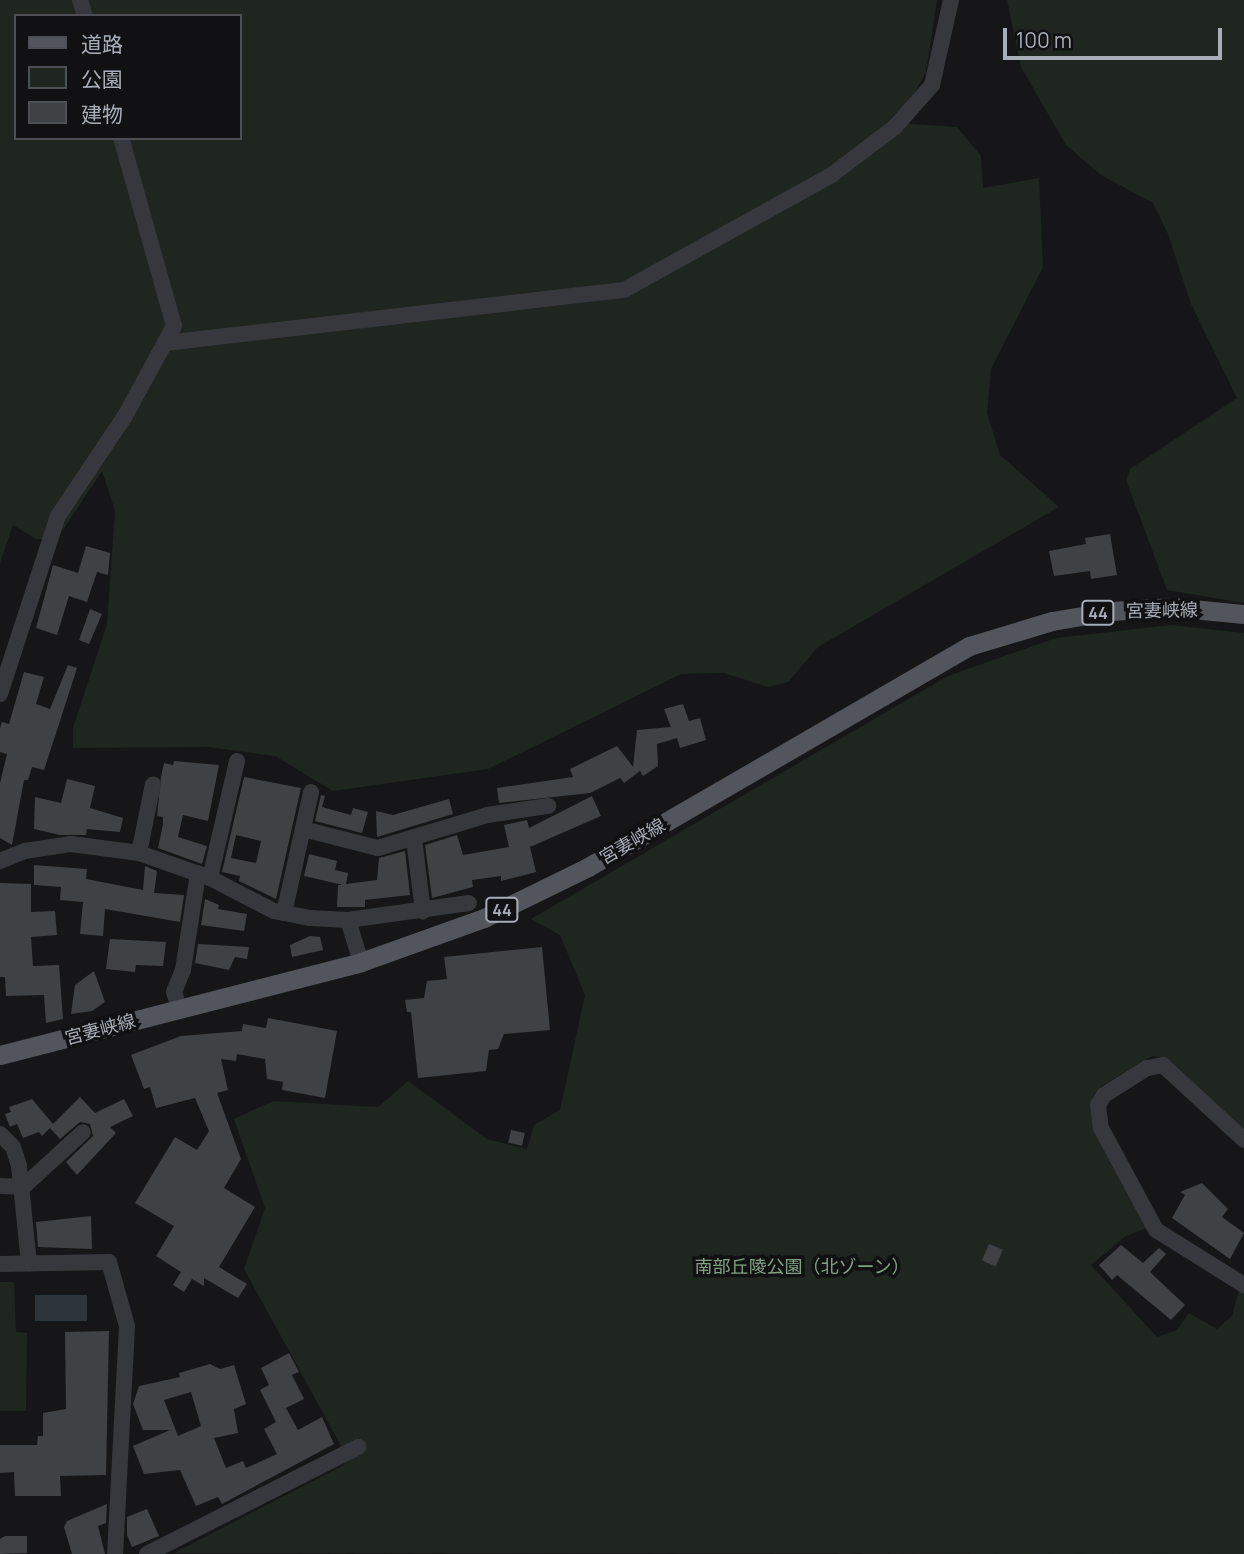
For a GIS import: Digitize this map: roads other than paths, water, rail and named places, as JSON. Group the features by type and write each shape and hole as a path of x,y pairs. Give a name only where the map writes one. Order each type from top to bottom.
{"main road":[{"name":"宮妻峡線","path":"0,1055 362,962 484,918 588,867 969,646 1052,621 1111,611 1172,607 1244,614"}],"street":[{"path":"165,344 624,290 833,174 895,128 932,85 951,0"},
{"path":"0,694 58,516 125,416 174,327 122,140"},
{"path":"179,1008 174,992 183,971 204,876 237,761"},
{"path":"139,853 153,784"},
{"path":"284,913 311,792"},
{"path":"303,829 379,848 487,815 548,806"},
{"path":"414,839 423,911"},
{"path":"0,861 71,844 139,853 204,876 284,913 348,920 469,903"},
{"path":"348,920 362,962"},
{"path":"1244,1140 1163,1065 1147,1068 1104,1095 1098,1105 1101,1128 1156,1230 1244,1285"},
{"path":"0,1186 23,1187 83,1132"},
{"path":"0,1133 13,1147 23,1187 29,1263"},
{"path":"0,1264 109,1262 127,1326 115,1554"},
{"path":"157,1553 358,1447"}],"park label":[{"name":"南部丘陵公園（北ゾーン）","path":"802,1266"}]}
